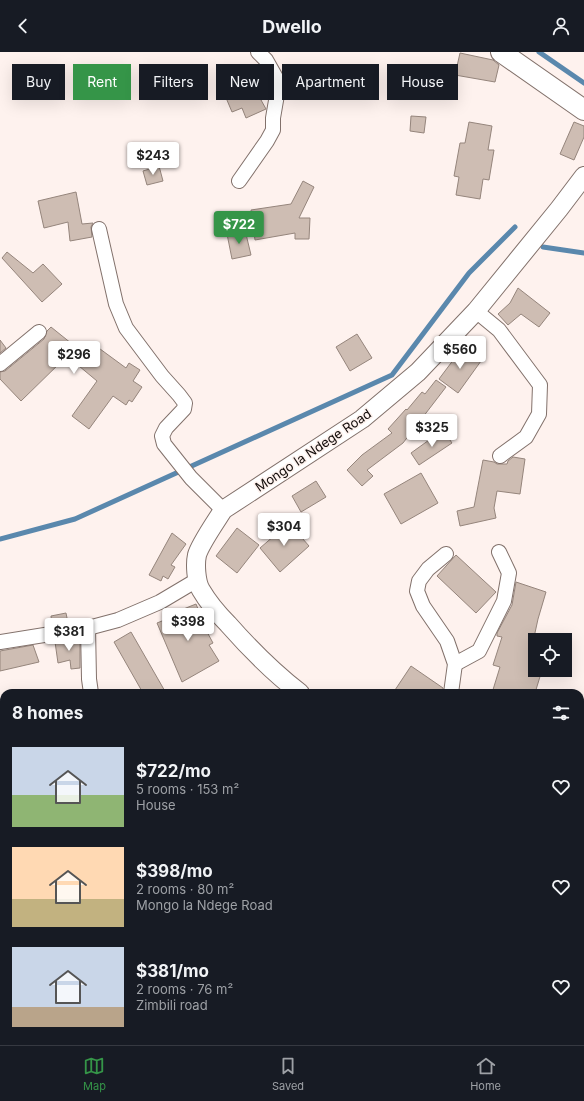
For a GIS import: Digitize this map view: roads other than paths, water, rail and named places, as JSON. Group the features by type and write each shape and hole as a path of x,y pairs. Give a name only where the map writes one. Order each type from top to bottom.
{"main road":[{"path":"501,52 584,110"}],"street":[{"path":"239,181 273,130 273,118 279,83 266,60 258,52"},
{"name":"Mongo la Ndege Road","path":"295,689 285,682 239,637 201,590 197,580 197,554 212,527 223,510 362,419 418,372 476,312 559,210 584,176"},
{"path":"99,229 116,304 126,328 157,370 185,403 184,409 166,428 162,436 164,444 192,478 223,510"},
{"path":"476,312 499,330 540,385 539,414 526,437 500,456"},
{"path":"0,364 40,332"},
{"path":"455,664 479,651 504,601 510,573 499,552"},
{"path":"446,554 428,569 419,581 417,591 423,606 447,641 455,664 452,689"},
{"path":"0,642 88,628 118,620 160,602 197,580"},
{"path":"88,628 90,689"}],"waterway":[{"path":"539,52 584,83"},
{"path":"0,539 75,519 392,375 469,273 515,227"},
{"path":"543,247 584,253"}]}
